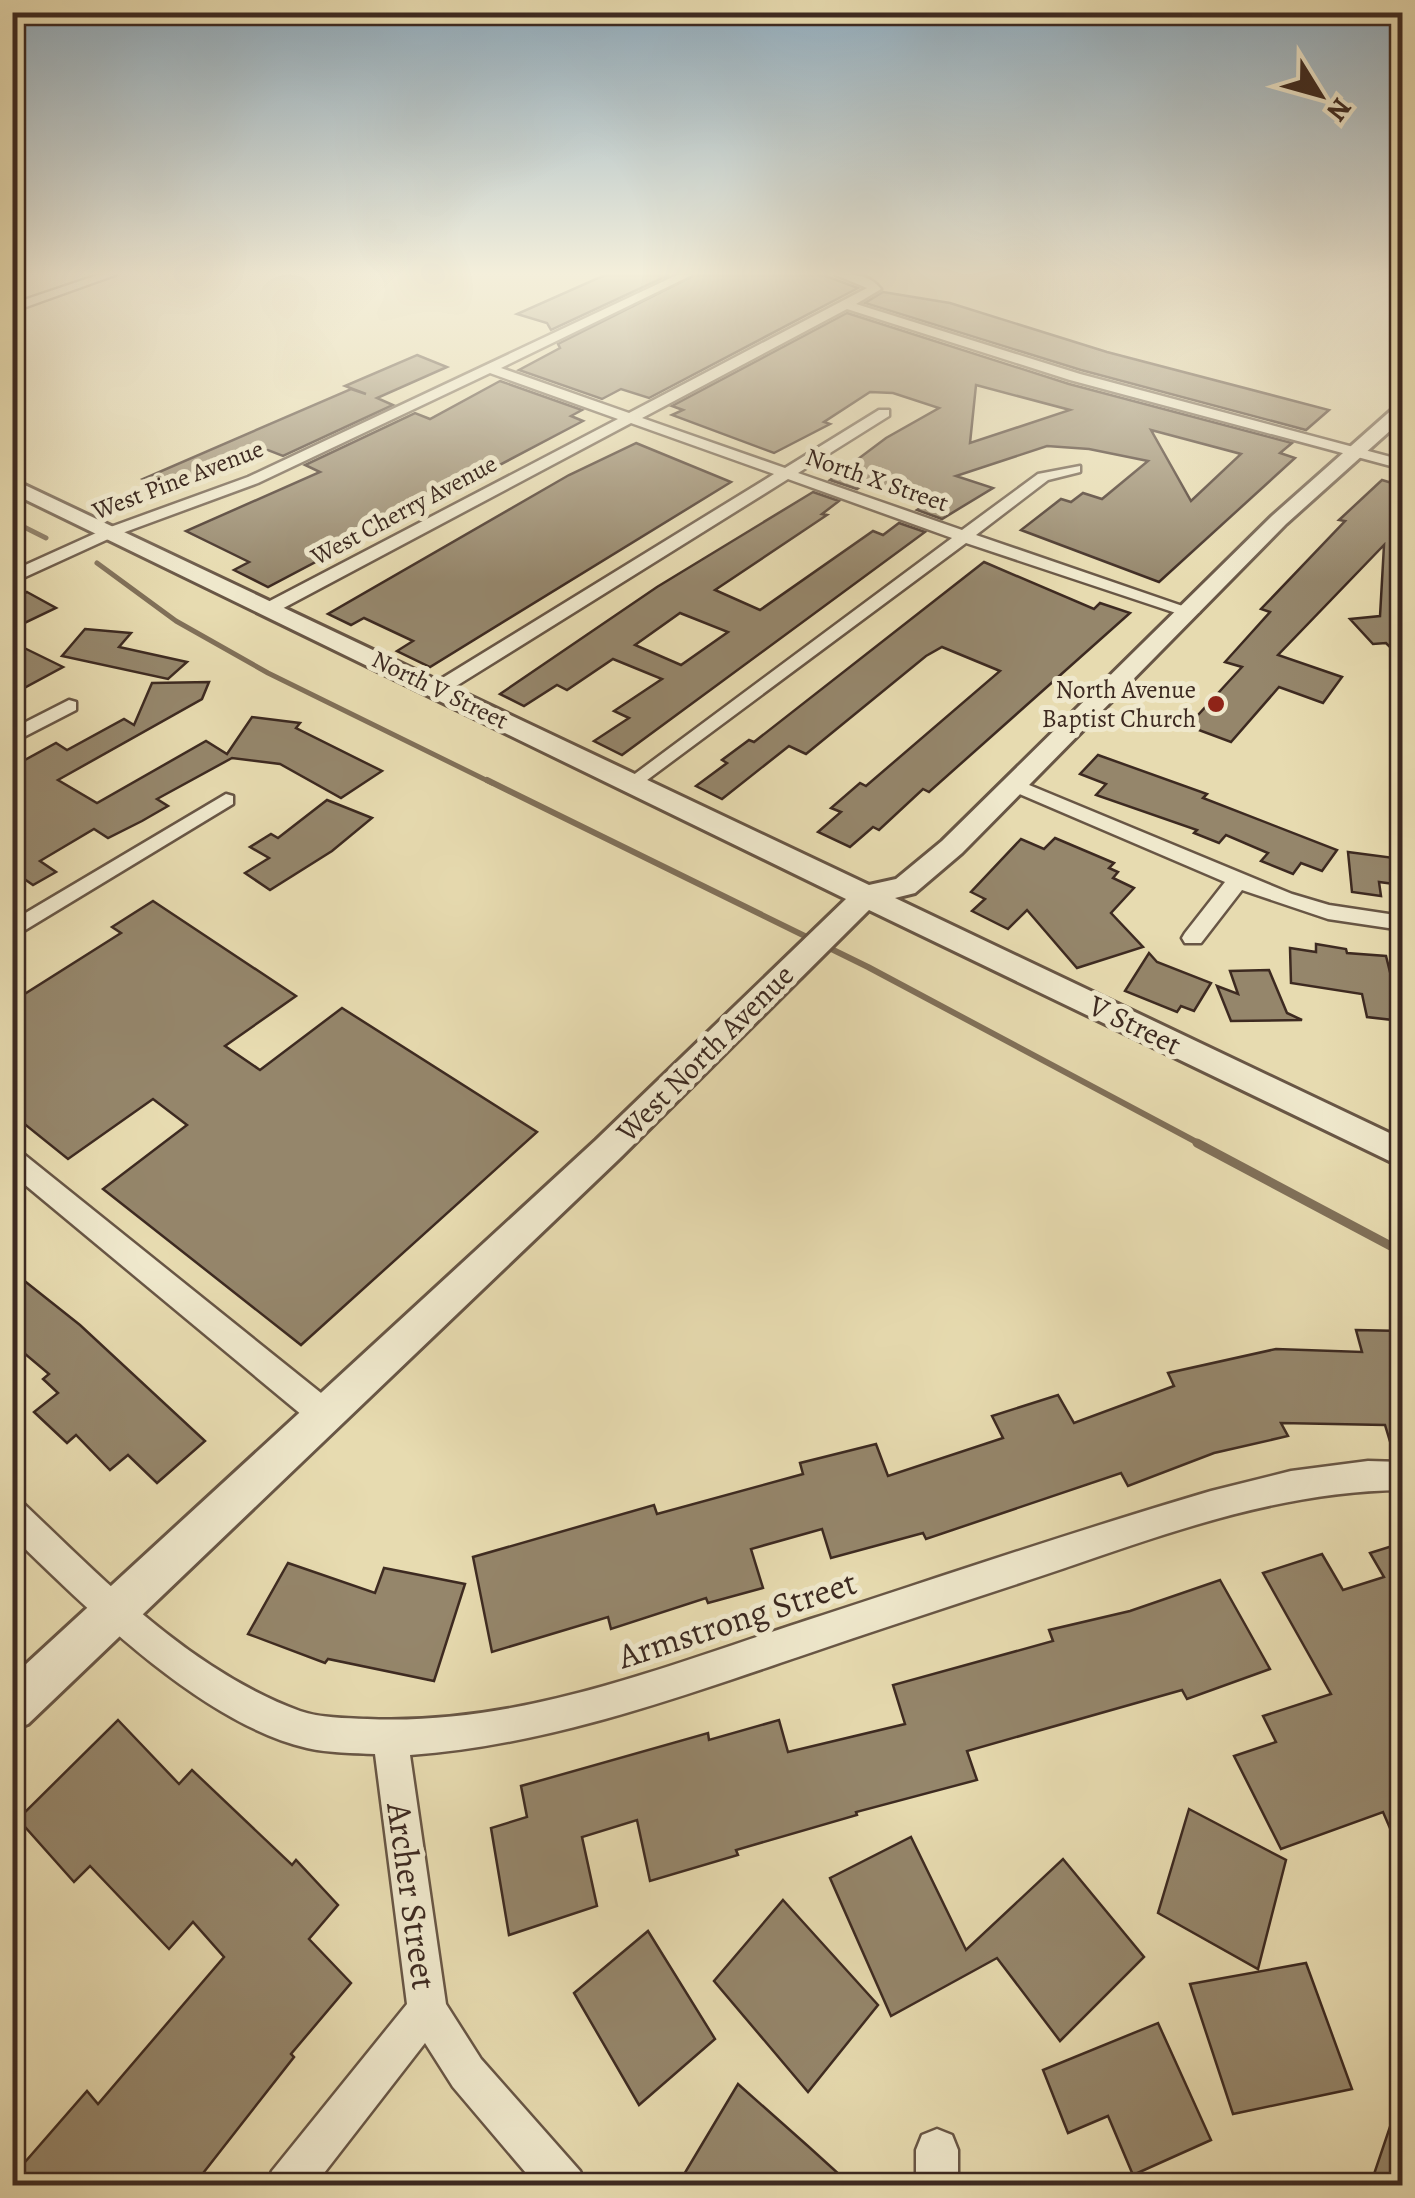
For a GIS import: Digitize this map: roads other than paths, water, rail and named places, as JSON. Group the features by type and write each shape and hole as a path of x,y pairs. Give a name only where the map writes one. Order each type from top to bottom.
{"street":[{"name":"West Pine Avenue","path":"12,578 111,532 253,480 473,378"},
{"name":"North X Street","path":"515,378 784,474 1191,612"},
{"name":"West Cherry Avenue","path":"270,608 708,378"},
{"path":"1077,378 1402,465"},
{"name":"West North Avenue","path":"12,1708 608,1149 857,905 906,886 1017,786 1279,520 1402,411"},
{"path":"438,689 884,413"},
{"path":"635,784 1044,477 1075,469"},
{"name":"North V Street","path":"12,484 635,784 857,905"},
{"path":"12,736 69,706"},
{"path":"1017,786 1237,880 1328,912 1402,923"},
{"path":"12,930 226,800"},
{"path":"1193,938 1237,880"},
{"name":"V Street","path":"857,905 1402,1154"},
{"path":"12,1159 325,1415"},
{"name":"Armstrong Street","path":"12,1514 114,1613 167,1655 229,1695 304,1730 390,1740 505,1726 600,1706 1147,1526 1316,1483 1373,1473 1402,1476"},
{"name":"Archer Street","path":"390,1740 427,2010 466,2072 565,2186"},
{"path":"287,2186 427,2010"}],"waterway":[{"path":"12,521 46,538"},
{"path":"97,563 176,621 268,673 492,783"},
{"path":"487,780 868,967 1202,1145"},
{"path":"1197,1143 1402,1252"}],"place":[{"name":"North Avenue Baptist Church","path":"1216,704"}]}
